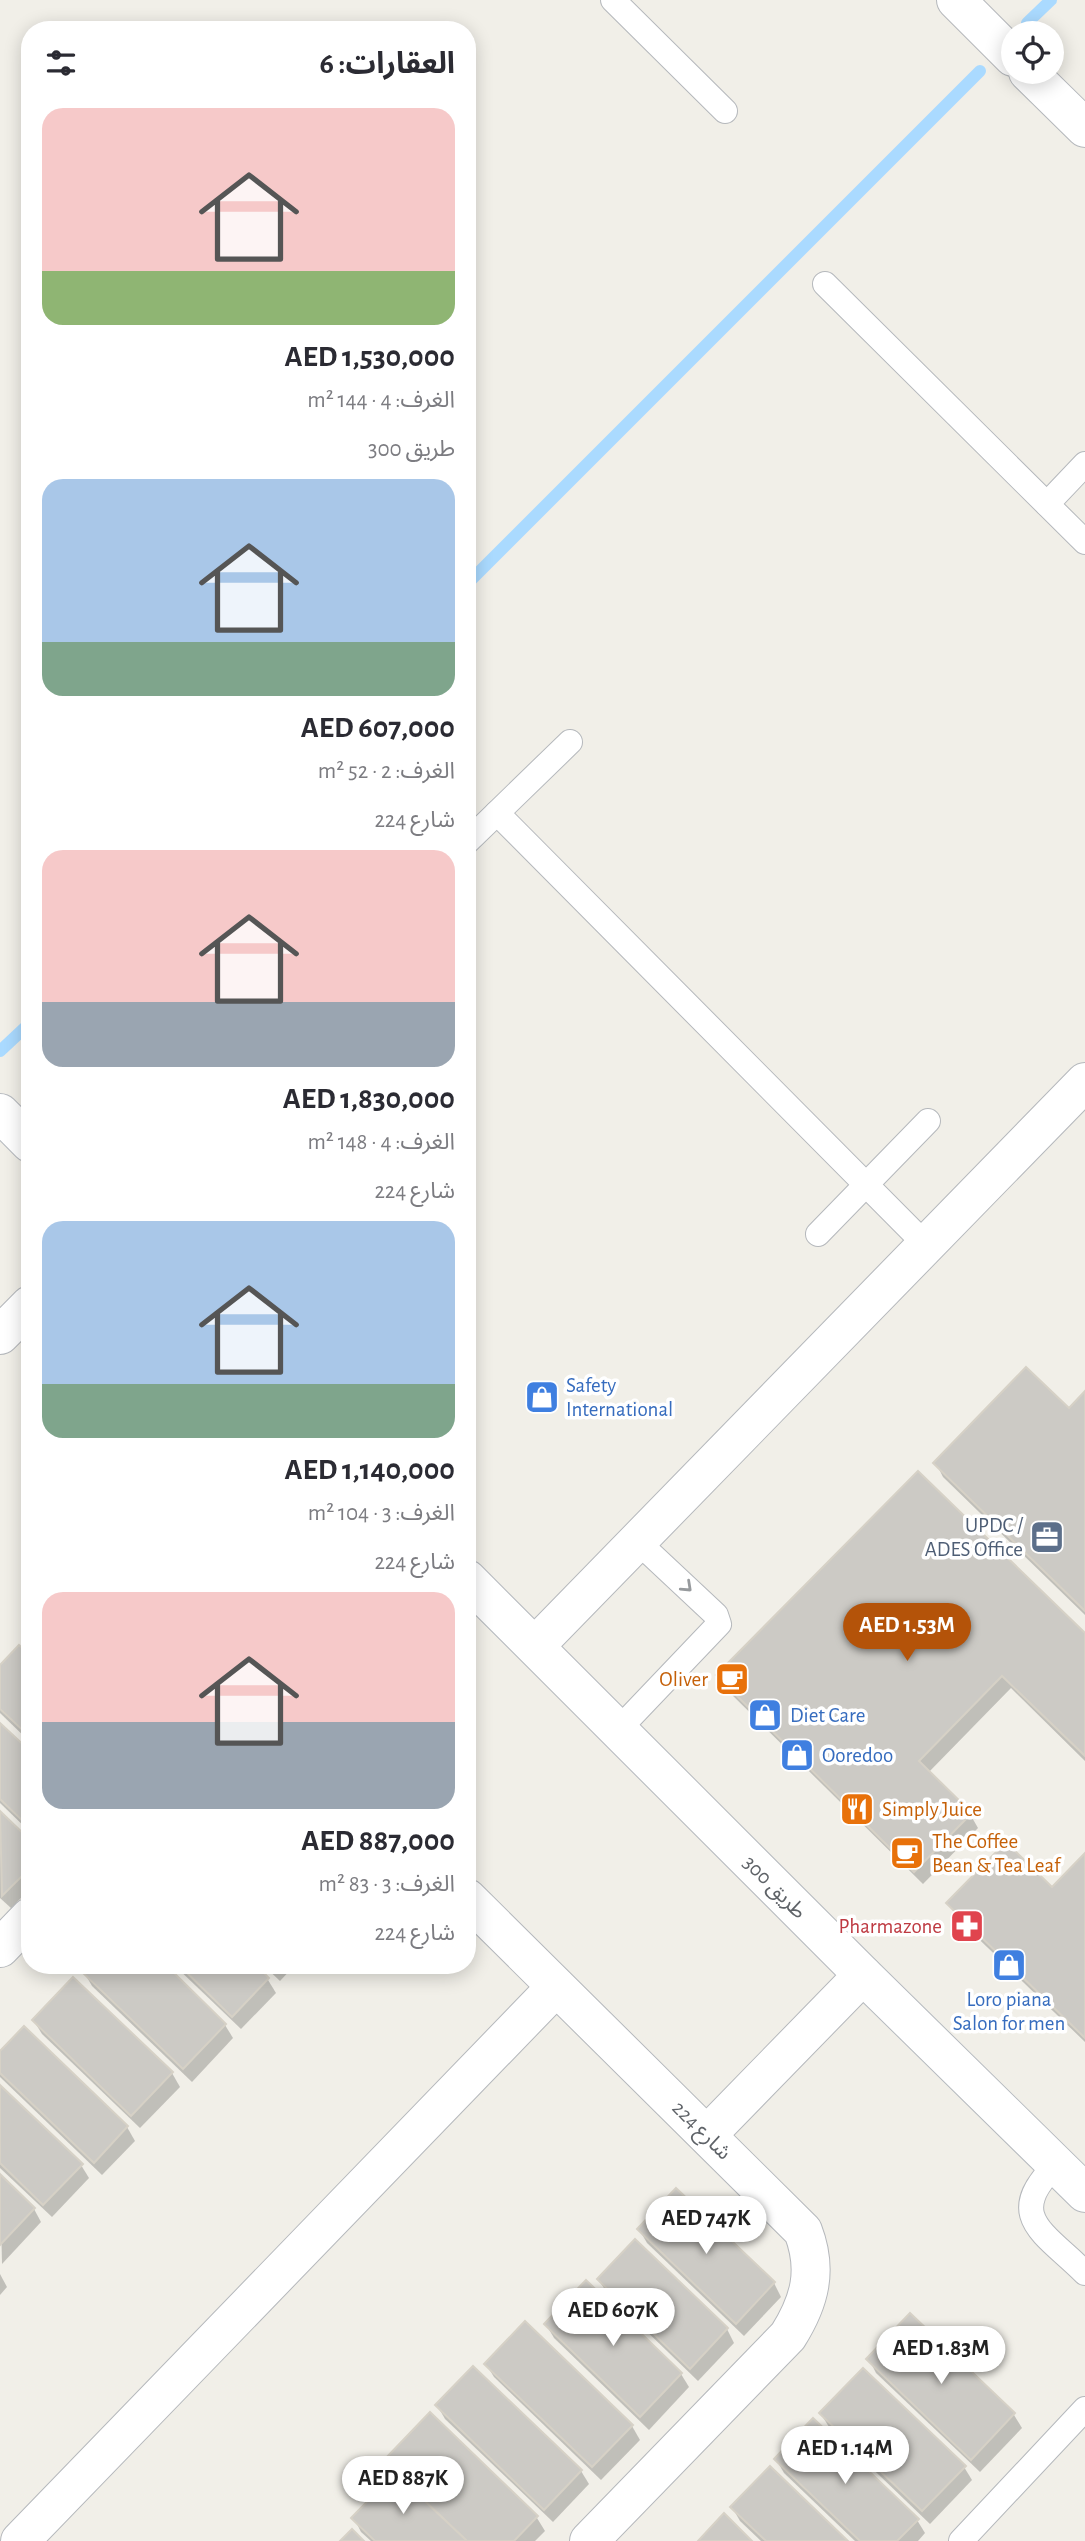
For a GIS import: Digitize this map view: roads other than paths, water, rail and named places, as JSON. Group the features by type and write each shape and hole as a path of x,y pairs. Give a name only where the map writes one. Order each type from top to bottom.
{"street":[{"path":"956,0 1001,45"},
{"path":"1040,84 1085,128"},
{"path":"535,1646 1085,1082"},
{"path":"0,1114 21,1134"},
{"path":"0,1335 21,1314"},
{"name":"طريق 300","path":"476,1588 1085,2193"},
{"name":"شارع 224","path":"476,1907 803,2231 812,2267 807,2300 789,2336 589,2541"},
{"path":"0,1948 21,1926"},
{"path":"707,2135 863,1975"},
{"path":"20,2541 556,1987"}],"lane":[{"path":"613,0 725,111"},
{"path":"825,284 1085,542"},
{"path":"1046,504 1085,464"},
{"path":"476,833 570,742"},
{"path":"497,813 926,1245"},
{"path":"818,1234 928,1121"},
{"path":"618,1730 719,1624 716,1615 637,1541"},
{"path":"1056,2165 1037,2184 1029,2206 1034,2223 1085,2273"},
{"path":"961,2541 1085,2409"}],"waterway":[{"path":"1029,21 1051,0"},
{"path":"476,575 980,71"},
{"path":"0,1051 21,1031"}],"place":[{"name":"Safety International","path":"542,1397"},
{"name":"UPDC / ADES Office","path":"1047,1537"},
{"name":"Oliver","path":"732,1679"},
{"name":"Diet Care","path":"765,1715"},
{"name":"Ooredoo","path":"797,1755"},
{"name":"Simply Juice","path":"857,1809"},
{"name":"The Coffee Bean & Tea Leaf","path":"907,1853"},
{"name":"Pharmazone","path":"967,1926"},
{"name":"Loro piana Salon for men","path":"1009,1965"}]}
